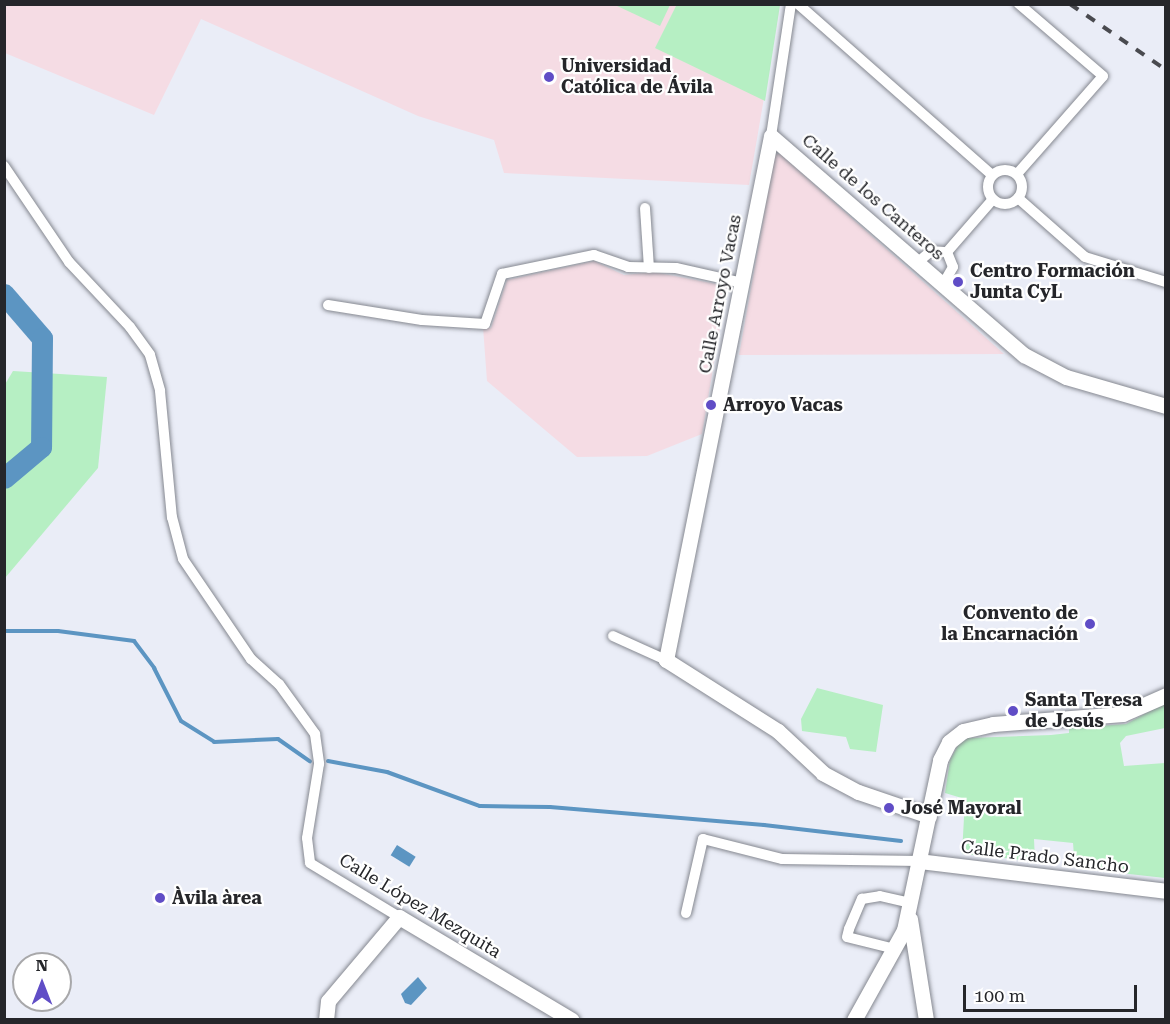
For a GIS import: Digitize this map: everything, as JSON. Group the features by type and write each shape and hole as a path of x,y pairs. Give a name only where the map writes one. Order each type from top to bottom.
{"street":[{"name":"Calle Arroyo Vacas","path":"666,660 771,136 791,4"},
{"path":"798,4 992,176"},
{"path":"1017,174 1103,76 1019,4"},
{"name":"Calle de los Canteros","path":"771,136 1041,366 1166,406"},
{"name":"Calle López Mezquita","path":"4,166 69,262 130,327 150,354 160,391 172,517 183,559 251,659 279,684 315,734 317,790 306,838 310,863 572,1020"},
{"path":"1002,170 1017,174 1022,189 1018,198 1002,204 993,199 988,190 992,176 1002,170"},
{"path":"1018,198 1085,257 1166,282"},
{"path":"947,252 993,199"},
{"path":"645,208 649,268"},
{"path":"918,262 931,251 947,252"},
{"path":"943,284 953,267 947,252"},
{"path":"328,305 411,319 485,324 502,274 594,255 627,267 676,268 742,283"},
{"path":"613,636 666,660 778,731 823,773 926,829"},
{"path":"854,1020 895,949 910,906 940,760 949,742 963,731 993,724 1123,714 1166,695"},
{"path":"686,913 703,839 782,860 919,861"},
{"name":"Calle Prado Sancho","path":"919,861 1166,891"},
{"path":"895,949 847,937 849,929 862,898 880,896 910,906"},
{"path":"910,906 926,1020"},
{"path":"326,1020 328,1001 399,917"}],"shaded area":[{"name":"Universidad Católica de Ávila","path":"4,5 780,5 749,185 504,173 494,140 418,116 201,19 154,115 5,53"},
{"path":"775,154 780,154 1004,354 739,355"},
{"path":"594,261 624,275 654,272 727,286 702,434 647,456 577,457 487,381 483,327 491,328 507,280"}],"green space":[{"path":"677,4 780,5 765,101 655,48"},
{"path":"615,5 670,5 660,26"},
{"path":"13,371 107,377 98,468 5,578 4,386"},
{"path":"817,688 883,705 876,752 850,749 846,737 802,731 801,719"},
{"path":"1165,703 1165,728 1126,736 1120,743 1124,766 1165,763 1165,878 1075,868 1073,843 1034,839 1035,861 962,854 965,799 945,793 950,760 958,745 968,738 1051,735 1069,733 1069,728 1126,724"}],"water":[{"path":"397,845 416,857 409,867 391,855"},
{"path":"418,977 427,988 411,1005 405,1003 401,994"}],"waterway":[{"path":"4,294 42,338 41,447 4,478"},
{"path":"4,631 58,631 134,641 154,668 181,721 214,742 278,739 310,761"},
{"path":"328,761 387,772 480,806 550,807 764,825 901,841"}],"railway":[{"path":"1070,4 1166,70"}],"place":[{"name":"Universidad Católica de Ávila","path":"549,77"},
{"name":"Centro Formación Junta CyL","path":"958,282"},
{"name":"Arroyo Vacas","path":"711,405"},
{"name":"Convento de la Encarnación","path":"1090,624"},
{"name":"Santa Teresa de Jesús","path":"1013,711"},
{"name":"José Mayoral","path":"889,808"},
{"name":"Àvila àrea","path":"160,898"}]}
